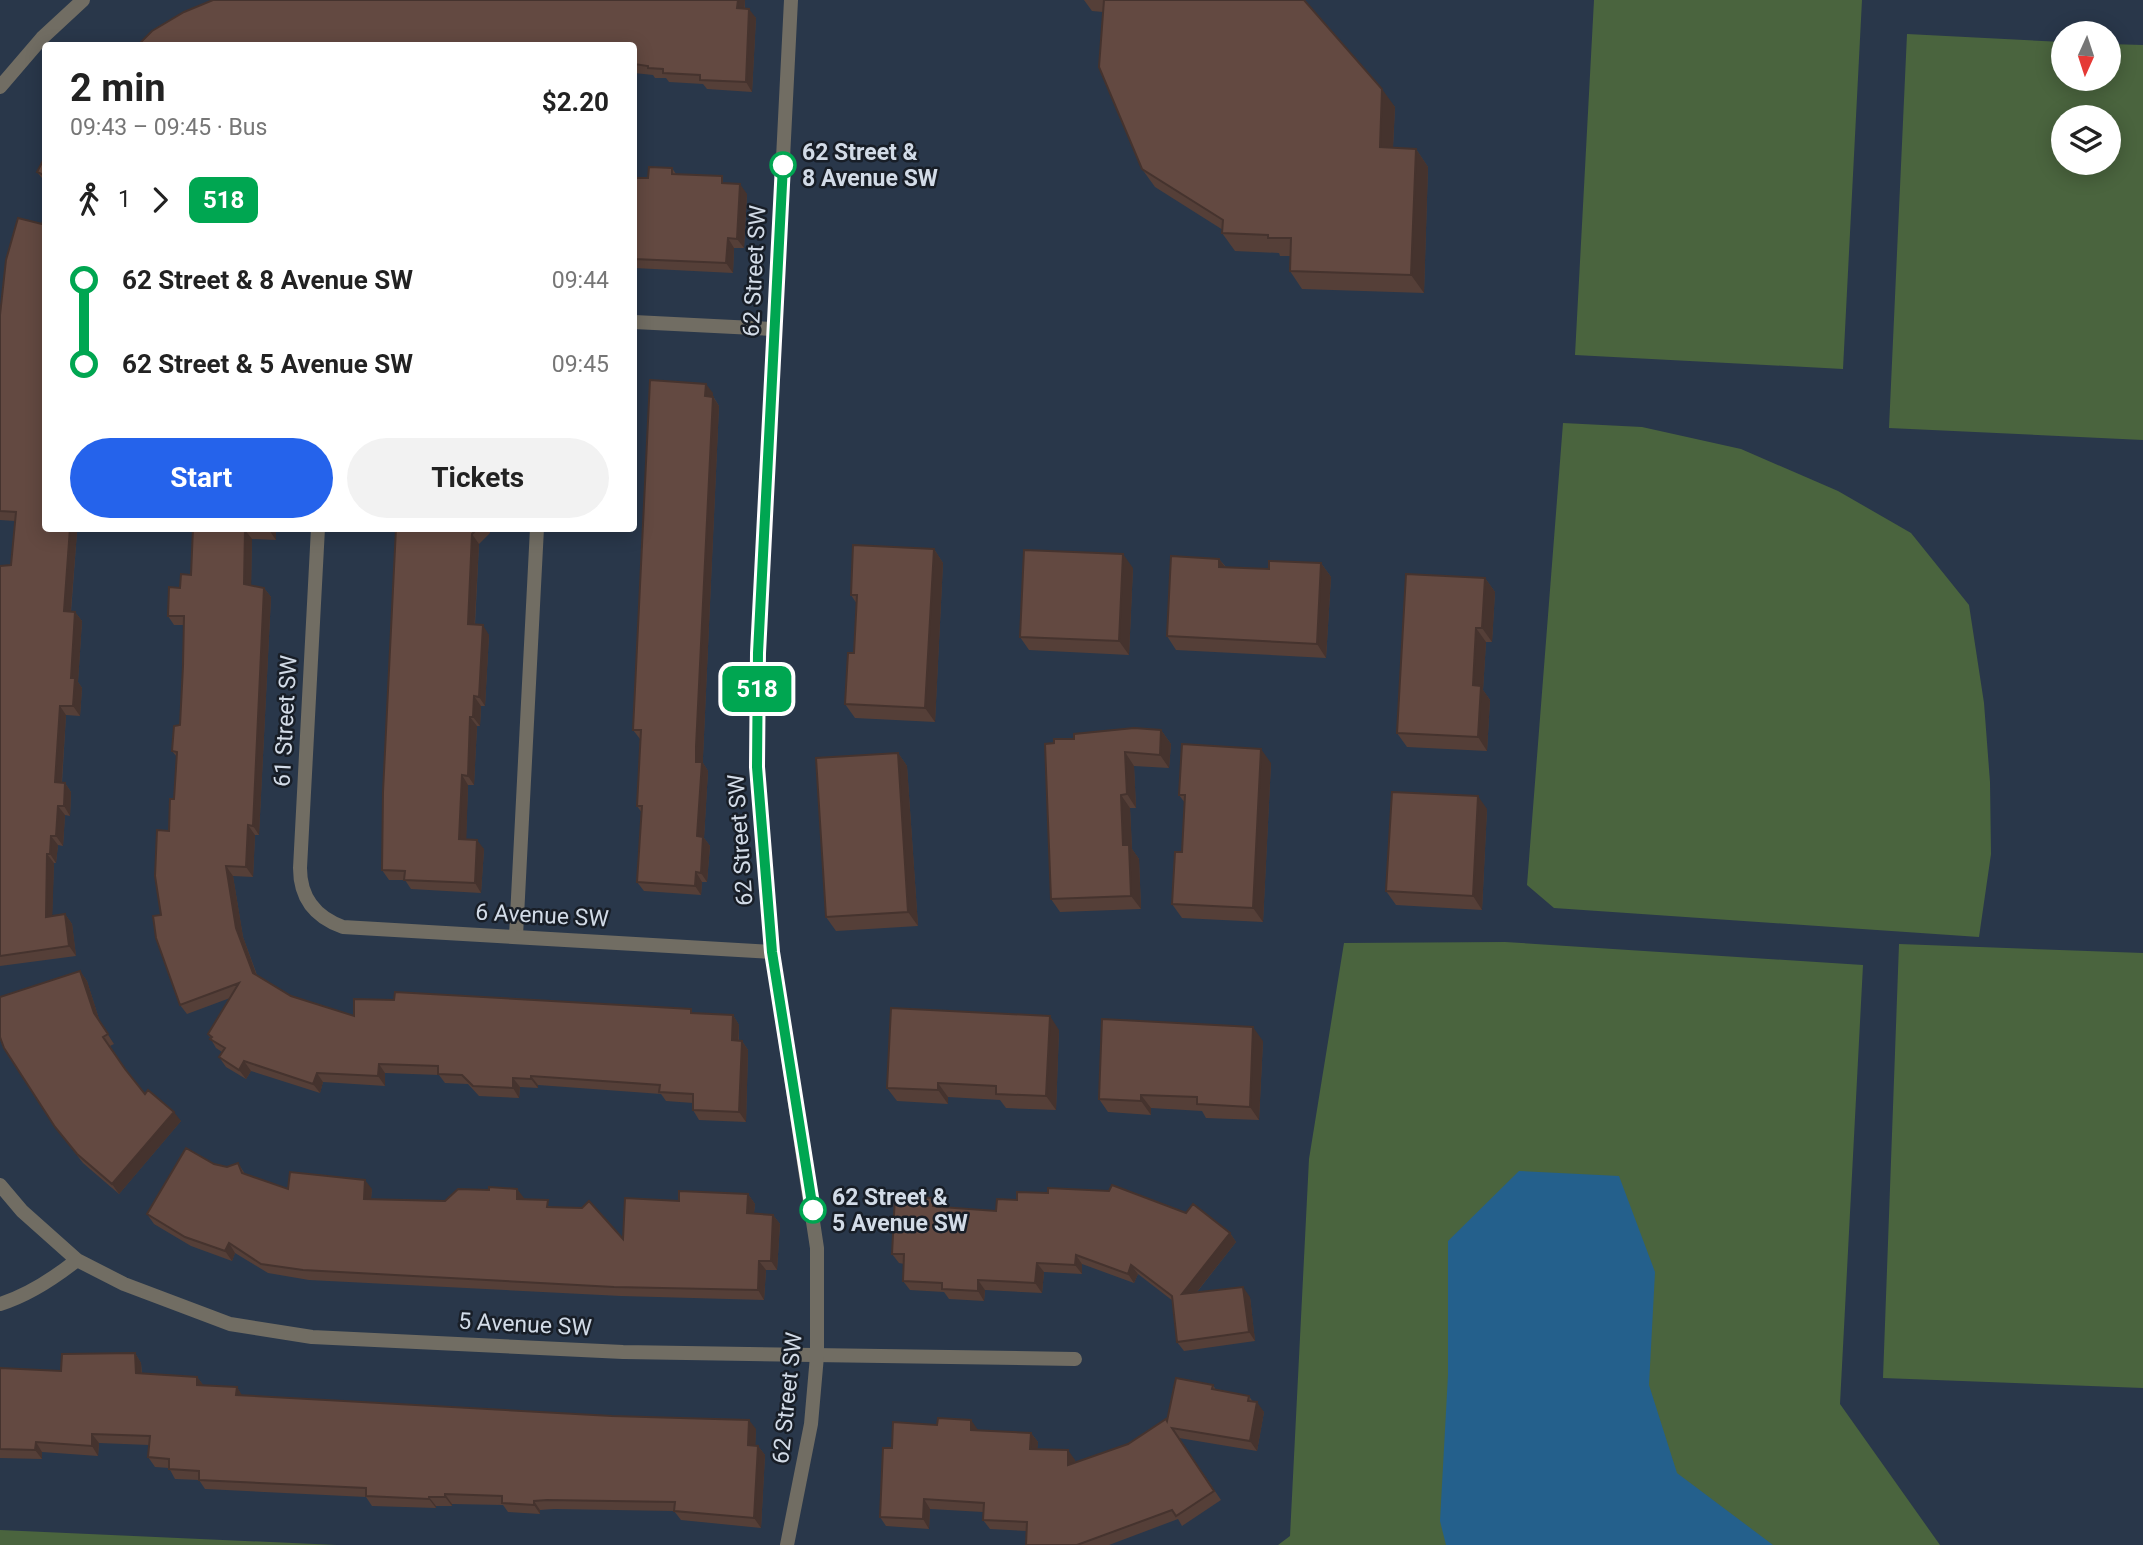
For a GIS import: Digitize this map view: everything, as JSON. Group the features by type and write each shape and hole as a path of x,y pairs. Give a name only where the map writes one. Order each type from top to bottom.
{"street":[{"path":"0,87 42,38 83,0"},
{"name":"62 Street SW","path":"787,1545 811,1424 817,1356 817,1248 772,952 757,767 757,721 791,0"},
{"path":"637,322 774,329"},
{"name":"61 Street SW","path":"315,911 300,884 300,868 318,532"},
{"path":"516,936 537,532"},
{"name":"6 Avenue SW","path":"315,911 330,922 343,927 772,952"},
{"name":"5 Avenue SW","path":"0,1185 22,1211 77,1261 179,1307 269,1332 312,1337 623,1352 1075,1359"},
{"path":"0,1304 30,1292 77,1261"}],"green space":[{"path":"1594,0 1862,0 1843,369 1575,355"},
{"path":"1907,34 2051,41 2051,91 2121,91 2121,44 2143,45 2143,440 1889,428"},
{"path":"1563,423 1642,427 1741,449 1838,491 1911,533 1969,605 1984,703 1990,782 1991,854 1979,937 1554,908 1527,885"},
{"path":"1505,942 1863,965 1840,1404 1940,1545 1278,1545 1290,1536 1309,1159 1344,943"},
{"path":"1899,944 2143,953 2143,1388 1883,1378"},
{"path":"0,1530 337,1545 0,1545"}],"water":[{"path":"1519,1171 1619,1176 1655,1272 1649,1385 1677,1473 1773,1545 1446,1545 1440,1521 1448,1375 1448,1241"}],"building":[{"path":"213,0 738,0 737,8 749,9 746,82 700,80 700,75 663,73 663,69 637,64 637,42 141,42 152,31 184,12"},
{"path":"1104,0 1304,0 1382,89 1380,147 1416,149 1411,275 1290,271 1291,238 1222,233 1223,220 1142,169 1099,67"},
{"path":"649,167 672,168 672,174 722,176 722,183 740,184 737,239 728,238 726,263 637,259 637,178 648,178"},
{"path":"18,218 42,224 42,532 70,532 64,611 75,612 71,678 75,678 73,706 60,706 55,782 65,783 64,806 58,806 56,836 51,836 50,854 47,854 46,917 65,914 69,946 0,956 0,566 11,565 16,512 0,511 0,315 6,260"},
{"path":"650,380 706,384 705,396 713,397 696,747 696,762 702,762 697,836 703,837 701,873 696,872 695,886 637,882 642,806 637,806 641,730 633,730"},
{"path":"193,532 245,532 244,584 264,588 253,826 248,825 246,867 226,866 236,928 253,973 291,996 354,1016 354,999 394,1000 395,992 691,1009 691,1013 733,1015 732,1040 742,1041 739,1112 693,1110 693,1094 659,1092 660,1085 531,1076 531,1079 513,1078 513,1088 473,1086 462,1075 438,1074 438,1066 379,1064 378,1076 317,1073 313,1084 244,1061 239,1070 219,1057 225,1048 210,1039 212,1037 208,1034 239,983 180,1005 156,938 153,916 161,915 155,876 157,830 169,831 170,799 174,799 177,752 172,751 174,726 180,725 183,666 184,616 168,616 169,587 180,588 181,574 191,575"},
{"path":"396,532 474,532 468,624 483,625 479,697 474,696 473,717 470,717 468,776 462,775 459,839 477,840 475,883 404,880 405,871 382,870 383,792"},
{"path":"853,545 934,549 925,708 845,704 848,653 854,653 857,595 851,595"},
{"path":"1024,550 1123,554 1119,641 1020,637"},
{"path":"1171,556 1219,559 1219,567 1269,569 1269,561 1321,563 1317,644 1167,636"},
{"path":"1406,574 1485,578 1482,628 1476,628 1473,685 1481,686 1478,737 1397,733"},
{"path":"1134,728 1161,730 1160,755 1125,752 1127,794 1121,795 1123,845 1129,845 1131,896 1051,899 1045,744 1054,743 1054,739 1074,739 1074,734"},
{"path":"1182,744 1261,749 1253,908 1172,904 1175,852 1182,852 1185,795 1179,795"},
{"path":"898,753 908,912 826,917 816,758"},
{"path":"1392,792 1478,796 1473,896 1386,891"},
{"path":"80,971 94,1013 108,1034 103,1037 145,1094 148,1090 174,1112 112,1184 77,1154 55,1127 4,1048 0,1037 0,997"},
{"path":"891,1008 1050,1016 1046,1096 996,1094 996,1086 938,1083 938,1090 887,1088"},
{"path":"1102,1019 1253,1027 1250,1107 1197,1104 1197,1097 1141,1095 1141,1101 1099,1099"},
{"path":"186,1148 214,1164 227,1167 238,1163 242,1173 288,1189 290,1172 365,1180 364,1199 445,1201 458,1189 489,1190 489,1187 517,1189 517,1199 548,1200 547,1207 582,1208 589,1201 623,1239 625,1198 679,1201 679,1191 748,1194 747,1213 773,1215 771,1261 759,1261 758,1290 614,1287 303,1270 261,1264 229,1243 225,1251 185,1237 147,1214"},
{"path":"1112,1185 1186,1213 1193,1204 1230,1233 1182,1294 1243,1287 1249,1332 1177,1342 1172,1296 1131,1265 1128,1274 1076,1255 1075,1265 1037,1263 1035,1283 978,1280 978,1291 942,1289 942,1283 903,1281 904,1254 892,1254 895,1196 934,1198 933,1206 996,1211 997,1199 1017,1200 1017,1192 1048,1193 1048,1188 1109,1191"},
{"path":"135,1353 136,1373 197,1377 197,1385 237,1387 236,1395 612,1416 749,1420 748,1445 758,1446 754,1518 674,1511 675,1502 547,1500 534,1501 534,1505 502,1503 502,1496 445,1494 445,1497 429,1499 366,1496 366,1488 199,1480 199,1471 169,1469 169,1459 148,1457 150,1436 92,1434 92,1446 36,1442 35,1450 0,1449 0,1368 61,1371 62,1354"},
{"path":"1176,1378 1213,1385 1212,1389 1249,1396 1248,1401 1257,1402 1250,1441 1172,1428 1214,1491 1176,1516 1172,1510 1077,1545 1026,1545 1027,1522 983,1520 984,1503 924,1499 923,1519 880,1517 883,1448 892,1448 893,1422 937,1425 938,1418 971,1420 971,1430 1031,1433 1030,1449 1068,1450 1068,1465 1128,1444 1166,1419 1167,1421"}],"bus line":[{"name":"518","path":"783,165 758,653 757,767 772,952 813,1210"}],"place":[{"name":"62 Street & 8 Avenue SW","path":"783,165"},
{"name":"62 Street & 5 Avenue SW","path":"813,1210"}]}
